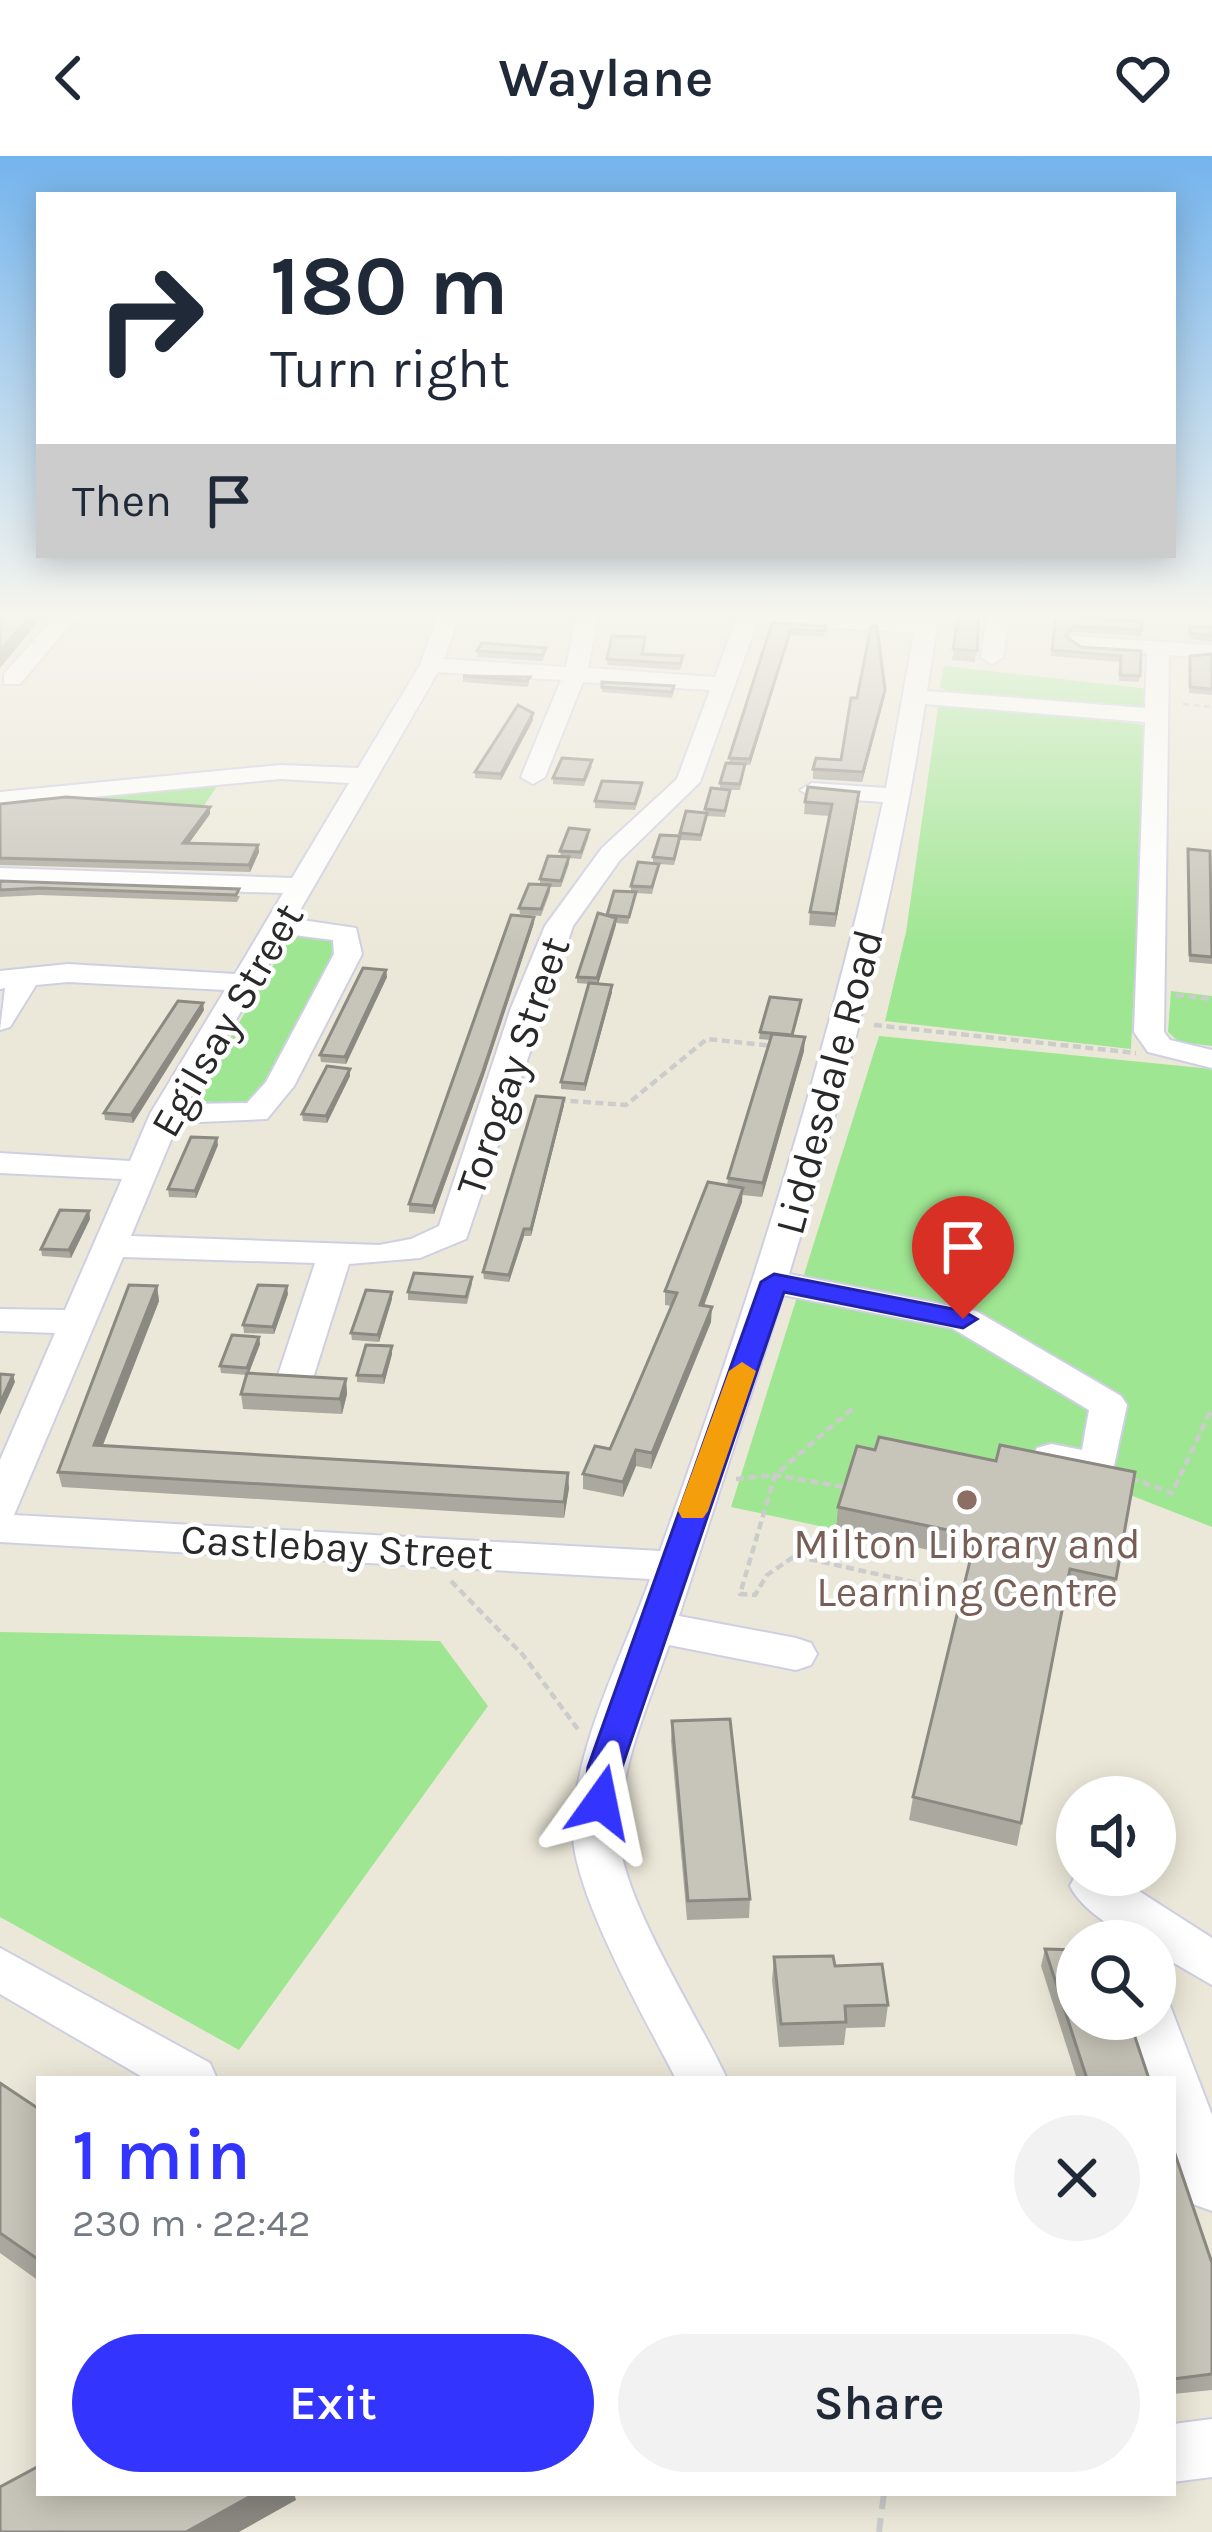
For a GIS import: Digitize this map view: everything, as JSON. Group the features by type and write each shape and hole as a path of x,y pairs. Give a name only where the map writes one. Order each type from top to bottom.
{"street":[{"name":"Egilsay Street","path":"0,1505 166,1114 248,983 275,924 304,886 397,723"},
{"path":"532,777 555,723"},
{"name":"Torogay Street","path":"112,1246 380,1255 420,1248 454,1232 559,926 611,854 688,782 711,723"},
{"name":"Liddesdale Road","path":"700,2076 625,1928 596,1837 605,1767 774,1282 844,1038 914,723"},
{"path":"1160,723 1149,1032 1159,1046 1212,1059"},
{"path":"0,799 280,772 367,776"},
{"path":"812,790 901,796"},
{"path":"0,876 304,886"},
{"path":"166,1114 256,1112 280,1086 348,954 346,934 275,924"},
{"path":"0,1022 13,979 68,973 248,983"},
{"path":"0,1163 38,1161 145,1172"},
{"path":"296,1375 335,1252"},
{"path":"774,1282 963,1319 1108,1405 1098,1466 1040,1455"},
{"path":"0,1320 81,1322"},
{"name":"Castlebay Street","path":"0,1528 674,1566"},
{"path":"654,1627 796,1654"},
{"path":"1108,1896 1212,1964"},
{"path":"0,1969 187,2076"},
{"path":"1159,2040 1172,2076"},
{"path":"1176,2087 1212,2186"},
{"path":"1176,2453 1212,2448"}],"path":[{"path":"1150,992 1212,999"},
{"path":"499,1095 626,1105 707,1039 844,1038 1130,1055 1159,1046"},
{"path":"1098,1466 1172,1492 1212,1408"},
{"path":"853,1409 775,1475 740,1594 755,1595 767,1575 795,1556 949,1591"},
{"path":"702,1483 775,1475 849,1488"},
{"path":"422,1551 523,1655 605,1767"},
{"path":"879,2532 884,2496"}],"green space":[{"path":"936,723 1147,725 1131,1049 885,1021 906,932"},
{"path":"219,783 203,807 88,798"},
{"path":"291,935 331,938 342,946 256,1096 241,1105 193,1100"},
{"path":"1171,991 1212,996 1212,1046 1179,1042 1168,1032"},
{"path":"879,1036 1212,1069 1212,1527 1130,1495 1111,1602 973,1559 731,1507"},
{"path":"0,1632 440,1641 488,1706 239,2050 0,1917"}],"building":[{"path":"507,723 528,723 501,774 475,772"},
{"path":"740,723 761,723 750,759 729,758"},
{"path":"847,723 876,723 863,772 813,769 816,758 841,760"},
{"path":"562,758 592,760 584,780 553,778"},
{"path":"726,763 745,764 740,784 720,783"},
{"path":"602,781 642,783 635,804 595,801"},
{"path":"808,787 859,792 836,914 810,912 832,804 805,802"},
{"path":"711,788 730,790 725,811 705,809"},
{"path":"66,797 210,807 183,843 258,845 249,865 0,858 0,804"},
{"path":"686,811 707,813 701,835 680,833"},
{"path":"569,828 589,830 581,852 560,851"},
{"path":"660,835 680,836 674,859 653,857"},
{"path":"1188,849 1210,851 1212,957 1190,955"},
{"path":"548,856 569,857 561,881 540,879"},
{"path":"638,862 659,864 652,887 631,886"},
{"path":"0,881 239,889 236,895 0,890"},
{"path":"529,884 550,885 541,909 519,908"},
{"path":"614,891 636,892 629,917 607,915"},
{"path":"598,913 616,918 597,978 577,977"},
{"path":"511,915 534,917 483,1071 433,1206 409,1204"},
{"path":"363,968 386,970 345,1057 320,1055"},
{"path":"589,983 612,985 585,1084 561,1082"},
{"path":"770,997 801,1000 792,1035 760,1032"},
{"path":"178,1001 203,1003 131,1115 104,1113"},
{"path":"772,1034 805,1037 763,1183 728,1178"},
{"path":"327,1066 350,1069 326,1116 302,1114"},
{"path":"536,1096 564,1098 531,1229 524,1229 509,1275 483,1272"},
{"path":"191,1137 217,1138 195,1191 168,1189"},
{"path":"708,1182 743,1188 700,1305 712,1307 652,1453 636,1450 623,1482 583,1474 595,1446 610,1449 634,1394 677,1293 665,1291"},
{"path":"60,1210 89,1211 69,1250 41,1249"},
{"path":"414,1273 472,1277 466,1297 408,1292"},
{"path":"129,1285 157,1286 94,1445 568,1473 564,1502 58,1472"},
{"path":"258,1285 287,1286 273,1327 243,1325"},
{"path":"366,1290 392,1292 378,1335 351,1333"},
{"path":"232,1335 259,1337 247,1368 220,1366"},
{"path":"366,1345 392,1346 383,1376 357,1375"},
{"path":"247,1373 346,1379 340,1399 241,1394"},
{"path":"0,1374 13,1375 0,1403"},
{"path":"879,1437 996,1461 1000,1445 1135,1472 1116,1579 1070,1569 1021,1823 913,1797 976,1536 838,1507 857,1446 875,1450"},
{"path":"730,1719 750,1899 688,1901 672,1721"},
{"path":"1045,1949 1056,1949 1056,1983"},
{"path":"833,1956 835,1966 882,1964 888,2005 845,2006 846,2022 781,2024 774,1957"},
{"path":"1074,2040 1136,2040 1148,2076 1086,2076"},
{"path":"0,2083 36,2107 36,2258 0,2233"},
{"path":"1176,2157 1212,2263 1212,2374 1176,2379"},
{"path":"36,2468 36,2496 251,2496 186,2532 0,2532 0,2487"}],"slow traffic":[{"path":"693,1511 742,1371"}],"place":[{"name":"Milton Library and Learning Centre","path":"967,1500"}],"route":[{"path":"601,1802 605,1767 774,1282 963,1319"}]}
